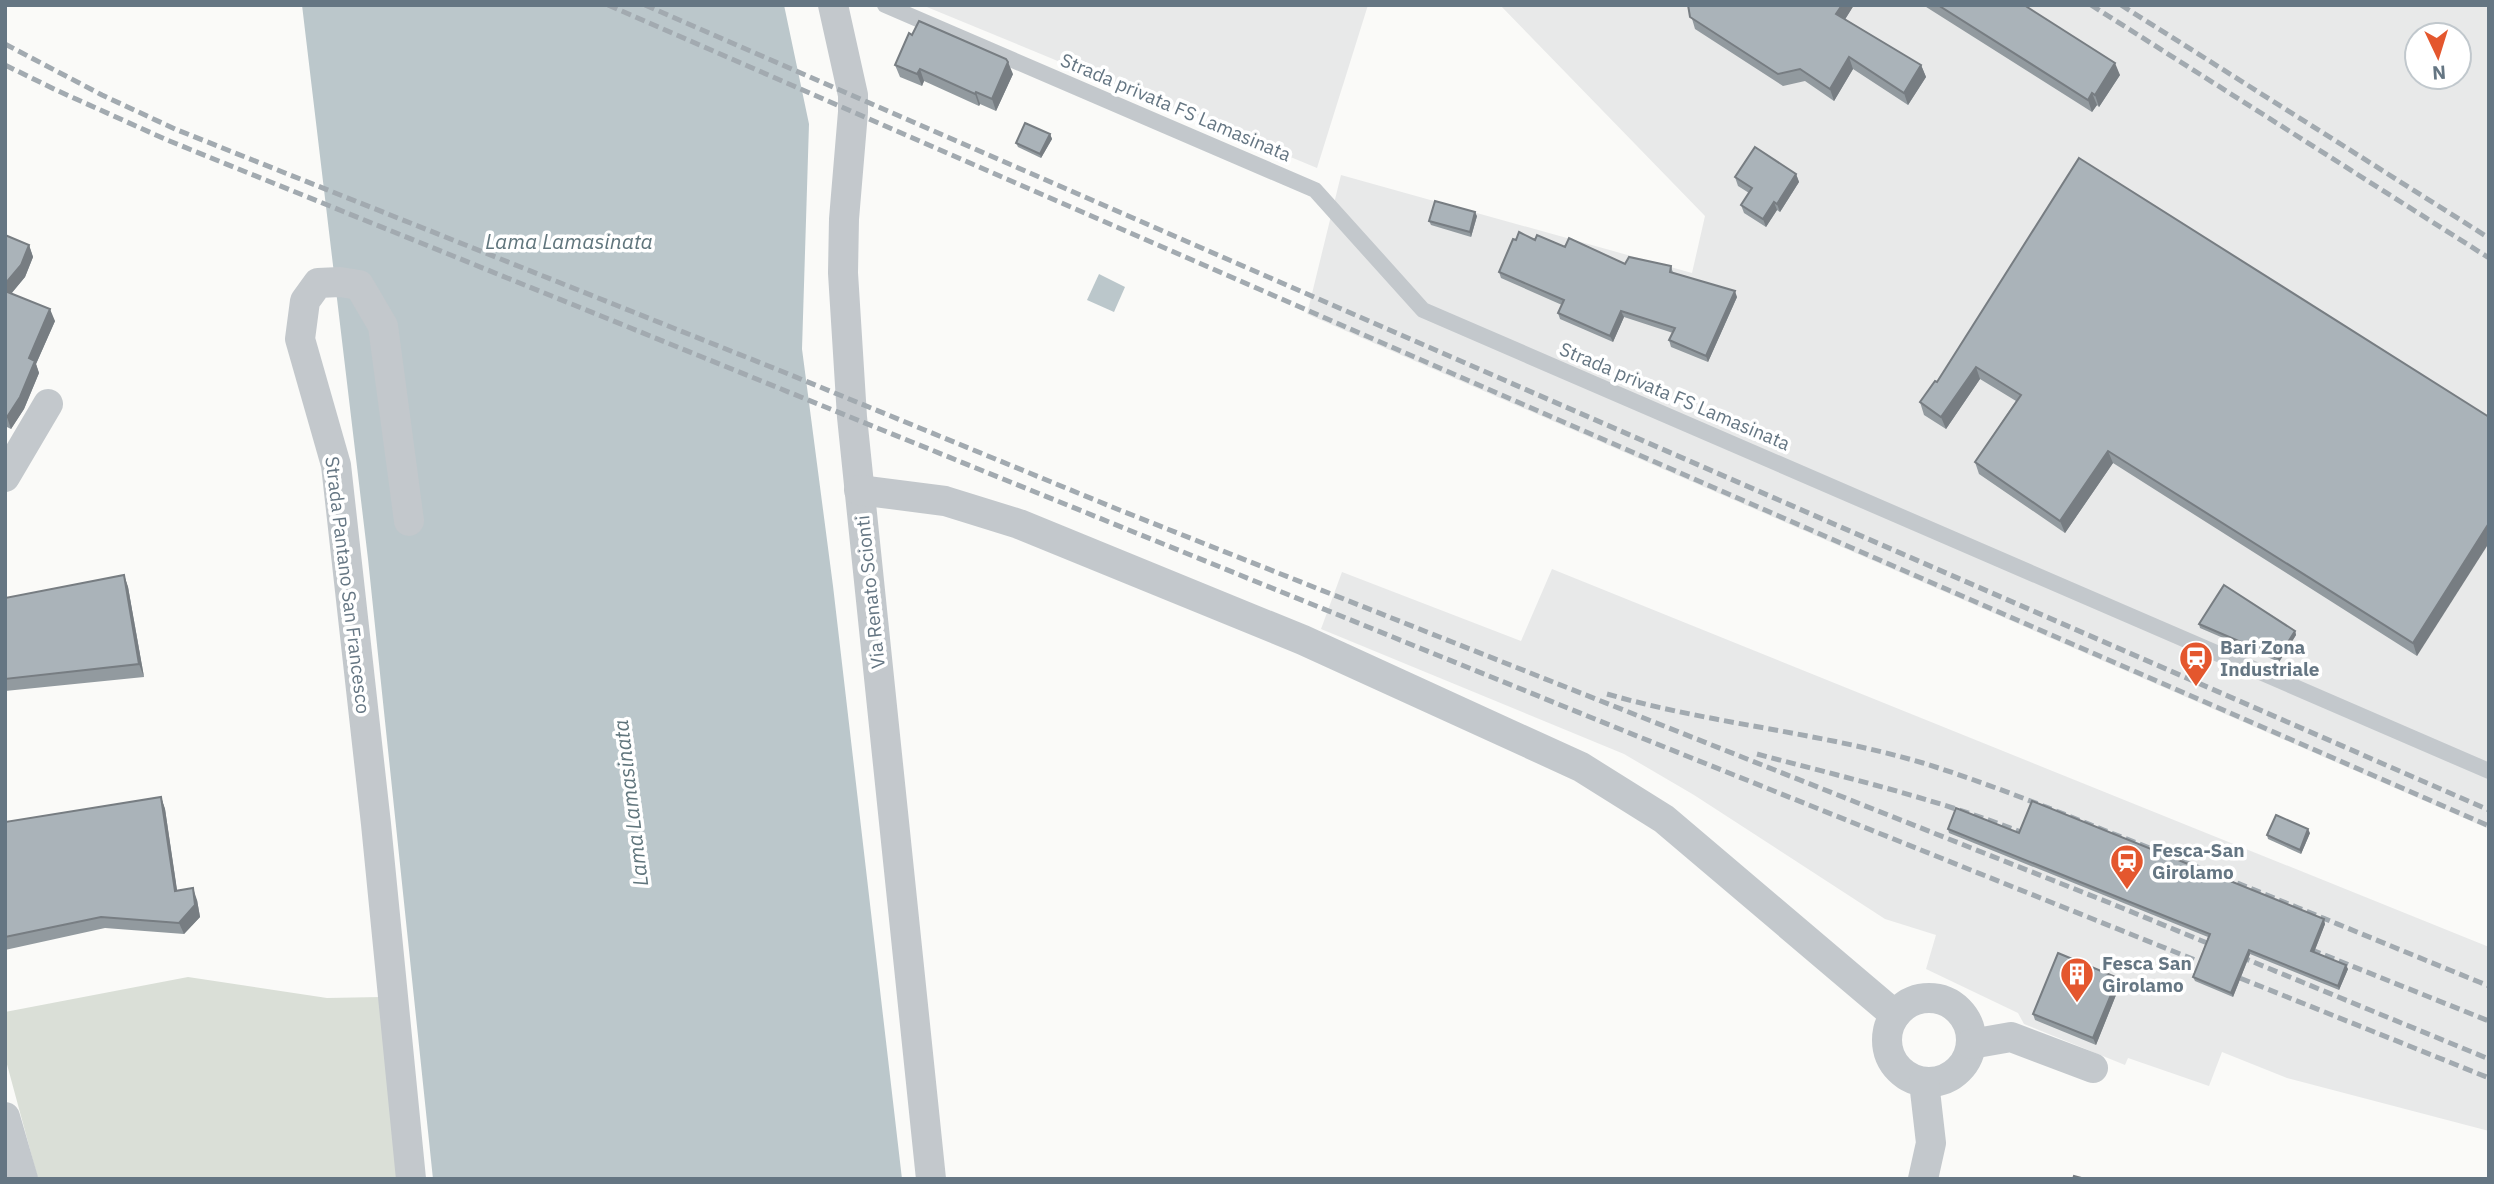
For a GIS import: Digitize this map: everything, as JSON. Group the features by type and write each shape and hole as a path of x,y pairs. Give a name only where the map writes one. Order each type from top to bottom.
{"street":[{"name":"Via Renato Scionti","path":"833,5 838,18 853,104 844,219 843,273 852,417 931,1179"},
{"name":"Strada Pantano San Francesco","path":"409,521 383,326 359,285 318,283 305,301 300,339 336,465 376,824 411,1179"},
{"path":"5,477 48,404"},
{"path":"859,491 946,501 1019,524 1303,640 1581,767 1664,819 1895,1015"},
{"path":"1932,999 1945,1002 1965,1019 1971,1044 1961,1068 1938,1081 1924,1082 1910,1078 1898,1069 1890,1057 1886,1043 1888,1029 1895,1015 1906,1005 1932,999"},
{"path":"1971,1044 2011,1037 2093,1068"},
{"path":"1923,1179 1931,1143 1924,1082"},
{"path":"5,1117 23,1179"}],"lane":[{"name":"Strada privata FS Lamasinata","path":"885,5 1315,190 1423,310 2489,771"}],"shaded area":[{"path":"922,5 1368,5 1317,168"},
{"path":"1500,5 2489,5 2489,829 1307,314 1341,175 1692,273 1705,216"},
{"path":"1552,569 2489,947 2489,1131 2287,1078 2222,1052 2209,1086 2128,1058 2125,1065 2024,1024 2018,1013 1926,969 1936,935 1885,919 1694,795 1624,754 1321,629 1342,572 1521,641"},
{"path":"188,977 327,998 381,997 400,1179 38,1179 5,1057 5,1012"}],"water":[{"name":"Lama Lamasinata","path":"302,5 784,5 809,124 802,349 833,586 902,1179 433,1179 368,559"},
{"path":"1099,274 1125,287 1114,312 1087,300"}],"building":[{"path":"1688,5 1842,5 1836,14 1921,65 1904,93 1849,57 1830,89 1800,69 1778,74 1690,17"},
{"path":"1938,5 2024,5 2115,63 2095,95 2092,93 2088,100"},
{"path":"919,21 1006,59 1008,62 992,99 920,69 917,74 895,65 909,33 912,35"},
{"path":"1025,123 1050,134 1040,154 1016,143"},
{"path":"1755,147 1796,174 1777,204 1774,202 1763,219 1741,205 1752,188 1735,177"},
{"path":"2079,158 2489,417 2489,523 2413,643 2108,451 2060,521 1975,462 2021,395 1976,367 1941,417 1920,402 1935,381 1937,382"},
{"path":"1435,201 1475,212 1470,232 1429,221"},
{"path":"1519,232 1535,240 1537,235 1565,247 1569,238 1625,264 1629,257 1671,266 1670,272 1735,291 1706,356 1669,340 1675,328 1621,311 1610,336 1558,313 1564,300 1499,272 1513,239 1516,240"},
{"path":"5,235 29,245 21,265 5,284"},
{"path":"5,291 50,309 29,358 35,361 20,397 7,417 5,416"},
{"path":"124,575 139,664 5,679 5,598"},
{"path":"2224,585 2295,631 2278,658 2199,624"},
{"path":"161,797 175,891 193,888 195,905 179,923 101,917 5,937 5,822"},
{"path":"2032,801 2324,919 2311,951 2346,965 2338,986 2249,950 2231,993 2193,977 2210,934 1948,829 1956,808 2019,833"},
{"path":"2276,815 2308,829 2300,850 2267,835"},
{"path":"2058,953 2118,978 2093,1038 2033,1014"}],"railway":[{"path":"608,5 2489,826"},
{"path":"645,5 2489,810"},
{"path":"2091,5 2489,258"},
{"path":"2121,5 2489,238"},
{"path":"5,44 102,95 175,129 786,373 1117,509 2110,903 2489,1059"},
{"path":"5,65 167,140 2489,1078"},
{"path":"1607,694 1686,713 1844,743 1923,763 2018,796 2489,986"},
{"path":"1757,754 1934,802 2038,839"},
{"path":"2297,944 2489,1021"}],"place":[{"name":"Bari Zona Industriale","path":"2196,688"},
{"name":"Fesca-San Girolamo","path":"2127,891"},
{"name":"Fesca San Girolamo","path":"2077,1004"}]}
